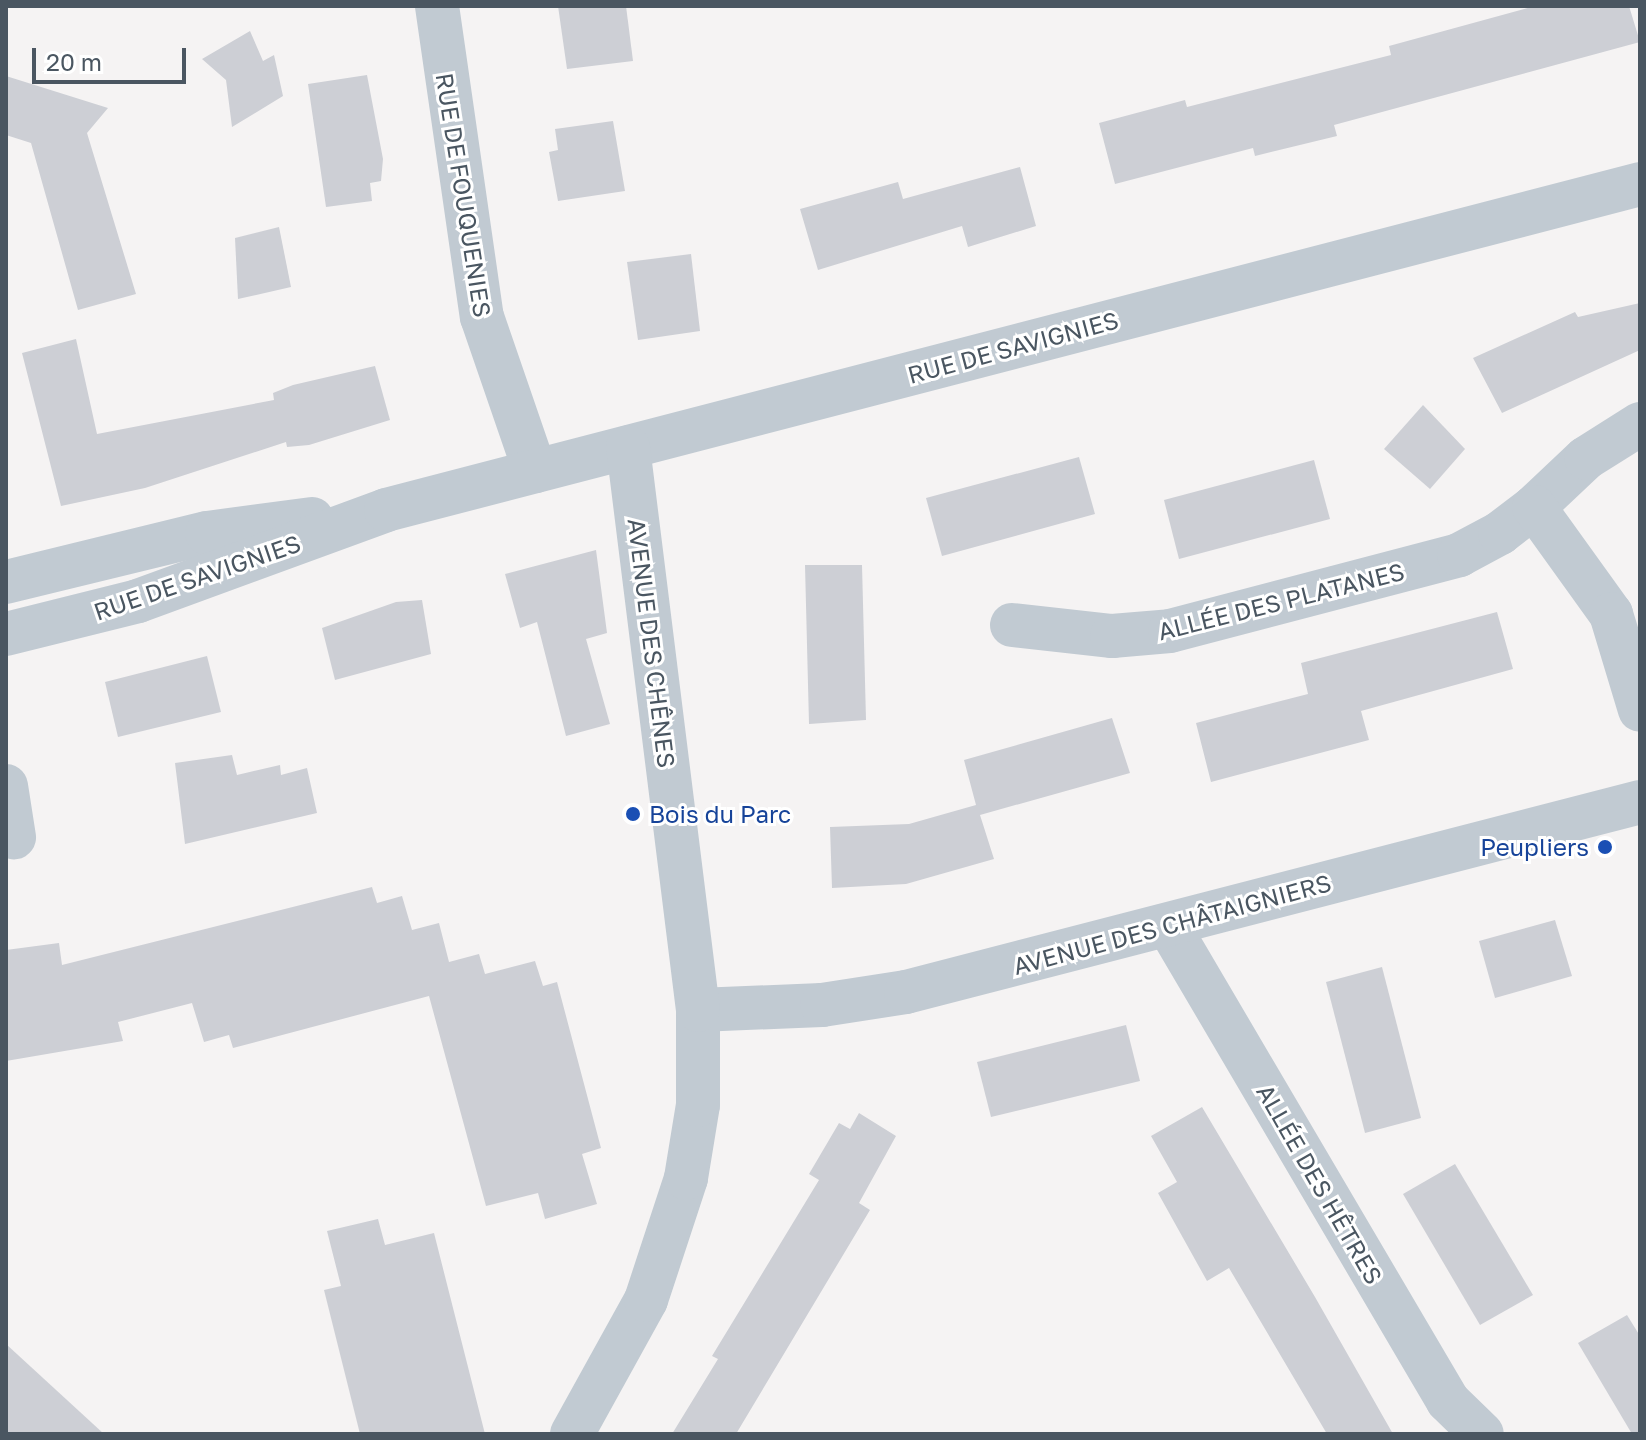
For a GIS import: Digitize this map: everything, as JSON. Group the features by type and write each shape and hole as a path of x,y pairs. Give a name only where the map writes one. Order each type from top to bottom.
{"street":[{"name":"RUE DE FOUQUENIES","path":"437,6 482,317 535,471"},
{"name":"RUE DE SAVIGNIES","path":"6,634 138,601 386,510 1640,184"},
{"name":"ALLÉE DES PLATANES","path":"1012,625 1112,636 1170,631 1459,555 1500,533 1534,507 1586,458 1640,424"},
{"name":"AVENUE DES CHÊNES","path":"572,1434 626,1344 674,1225 698,1105 698,1010 628,447"},
{"path":"1534,507 1611,614 1640,707"},
{"name":"RUE DE SAVIGNIES","path":"6,582 207,533 386,510"},
{"path":"6,786 14,837"},
{"name":"AVENUE DES CHÂTAIGNIERS","path":"698,1010 868,1000 1640,802"},
{"name":"ALLÉE DES HÊTRES","path":"1168,925 1448,1401 1482,1434"}],"building":[{"path":"558,6 626,6 633,61 567,69"},
{"path":"1535,6 1629,6 1640,42 1334,125 1337,136 1255,156 1253,148 1115,184 1099,123 1185,100 1187,107 1391,55 1389,46"},
{"path":"250,31 263,61 274,55 283,96 232,127 226,80 202,59"},
{"path":"367,75 383,159 381,181 370,183 372,201 326,207 308,84"},
{"path":"6,76 108,108 87,133 136,294 78,310 31,143 6,135"},
{"path":"613,121 625,191 558,201 549,152 558,150 555,129"},
{"path":"1020,167 1036,226 968,247 962,226 818,270 800,209 898,182 903,199"},
{"path":"279,227 291,287 238,299 235,238"},
{"path":"691,254 700,331 638,340 627,262"},
{"path":"1640,303 1640,350 1502,413 1473,358 1575,312 1578,317"},
{"path":"76,339 97,434 274,400 273,393 293,385 375,366 390,420 309,445 287,447 286,442 145,488 61,506 22,353"},
{"path":"1423,405 1465,449 1430,489 1384,449"},
{"path":"1079,457 1095,514 942,556 926,498"},
{"path":"1314,460 1330,519 1179,559 1164,500"},
{"path":"596,550 607,633 586,639 610,724 566,736 537,622 520,628 505,574"},
{"path":"805,565 862,565 866,720 809,724"},
{"path":"422,600 431,654 335,680 322,628 396,602"},
{"path":"1497,612 1513,669 1361,711 1369,740 1211,782 1196,723 1308,694 1301,663"},
{"path":"207,656 221,712 118,737 105,682"},
{"path":"1112,718 1130,773 980,815 994,859 906,884 832,888 830,827 909,824 976,805 964,760"},
{"path":"232,755 237,775 280,765 281,775 307,768 317,813 185,844 175,763"},
{"path":"372,887 377,903 402,896 412,930 439,923 449,962 479,954 485,974 535,961 543,986 557,982 601,1148 582,1154 597,1204 545,1219 538,1193 486,1206 429,996 233,1048 229,1035 204,1042 192,1003 118,1022 123,1041 6,1061 6,950 59,943 62,965"},
{"path":"1555,920 1572,976 1495,998 1479,941"},
{"path":"1382,967 1421,1118 1365,1133 1326,982"},
{"path":"1126,1025 1140,1081 991,1117 977,1062"},
{"path":"1202,1107 1393,1434 1327,1434 1229,1268 1207,1281 1158,1193 1177,1182 1151,1136"},
{"path":"859,1113 896,1136 859,1203 870,1210 736,1434 672,1434 718,1359 712,1356 819,1180 809,1174 839,1123 850,1129"},
{"path":"1455,1164 1533,1295 1480,1325 1403,1194"},
{"path":"378,1219 385,1245 434,1233 485,1434 360,1434 324,1290 341,1286 327,1231"},
{"path":"1627,1315 1640,1336 1640,1434 1632,1434 1578,1343"},
{"path":"6,1344 104,1434 6,1434"}],"place":[{"name":"Bois du Parc","path":"633,814"},
{"name":"Peupliers","path":"1605,847"}]}
